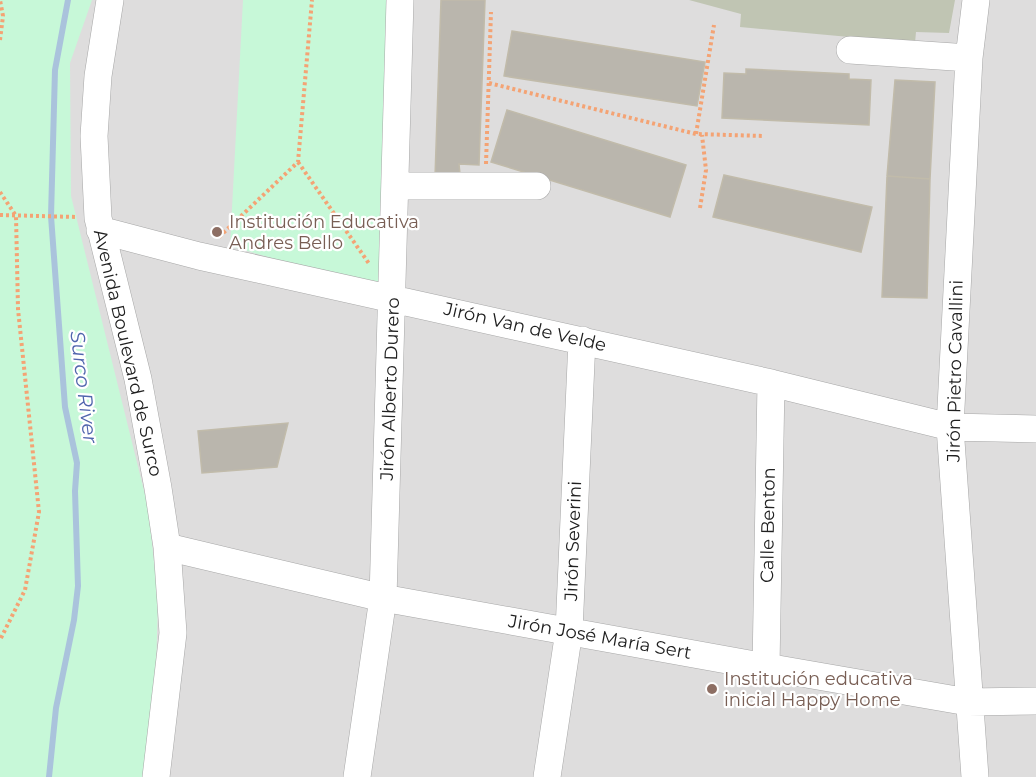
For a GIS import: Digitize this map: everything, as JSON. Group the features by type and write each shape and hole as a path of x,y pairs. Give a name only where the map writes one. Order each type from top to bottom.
{"street":[{"name":"Avenida Boulevard de Surco","path":"110,0 98,76 94,136 100,230 138,379 167,547 173,633 156,777"},
{"name":"Jirón Alberto Durero","path":"357,777 383,598 393,297 399,0"},
{"name":"Jirón Pietro Cavallini","path":"975,777 950,427 969,58 976,0"},
{"path":"850,50 969,58"},
{"path":"395,186 537,186"},
{"name":"Jirón Van de Velde","path":"100,230 199,256 393,297 771,383 950,427 1036,429"},
{"name":"Jirón Severini","path":"547,777 569,631 582,340"},
{"name":"Calle Benton","path":"766,667 771,383"},
{"name":"Jirón José María Sert","path":"167,547 383,598 766,667 968,702 1036,700"}],"path":[{"path":"0,0 3,16 0,40"},
{"path":"312,0 298,162 372,268"},
{"path":"485,186 491,12"},
{"path":"696,134 714,25"},
{"path":"489,83 696,134 763,136"},
{"path":"700,208 706,170 702,135"},
{"path":"199,256 298,162"},
{"path":"0,192 15,216 18,309 39,512 26,590 0,640"},
{"path":"0,215 59,217"}],"shaded area":[{"path":"0,0 1036,0 1036,777 0,777"},
{"path":"689,0 955,0 949,33 916,32 915,43 740,27 741,14"}],"green space":[{"path":"0,0 92,0 70,63 71,196 148,507 158,599 155,704 143,777 0,777"},
{"path":"243,0 386,0 386,291 230,246"}],"building":[{"path":"441,0 485,0 479,165 459,164 460,174 435,177"},
{"path":"512,31 705,62 697,106 504,76"},
{"path":"746,69 849,74 849,79 871,80 869,125 722,118 724,73 746,74"},
{"path":"895,80 935,82 930,179 887,176"},
{"path":"507,110 686,165 670,217 491,162"},
{"path":"724,175 872,207 861,252 713,217"},
{"path":"887,176 930,179 927,298 882,297"},
{"path":"288,423 277,467 202,473 198,431"}],"waterway":[{"name":"Surco River","path":"49,777 56,708 74,620 78,586 75,491 77,463 65,407 51,216 55,70 68,0"}],"place":[{"name":"Institución Educativa Andres Bello","path":"217,232"},
{"name":"Institución educativa inicial Happy Home","path":"712,689"}]}
